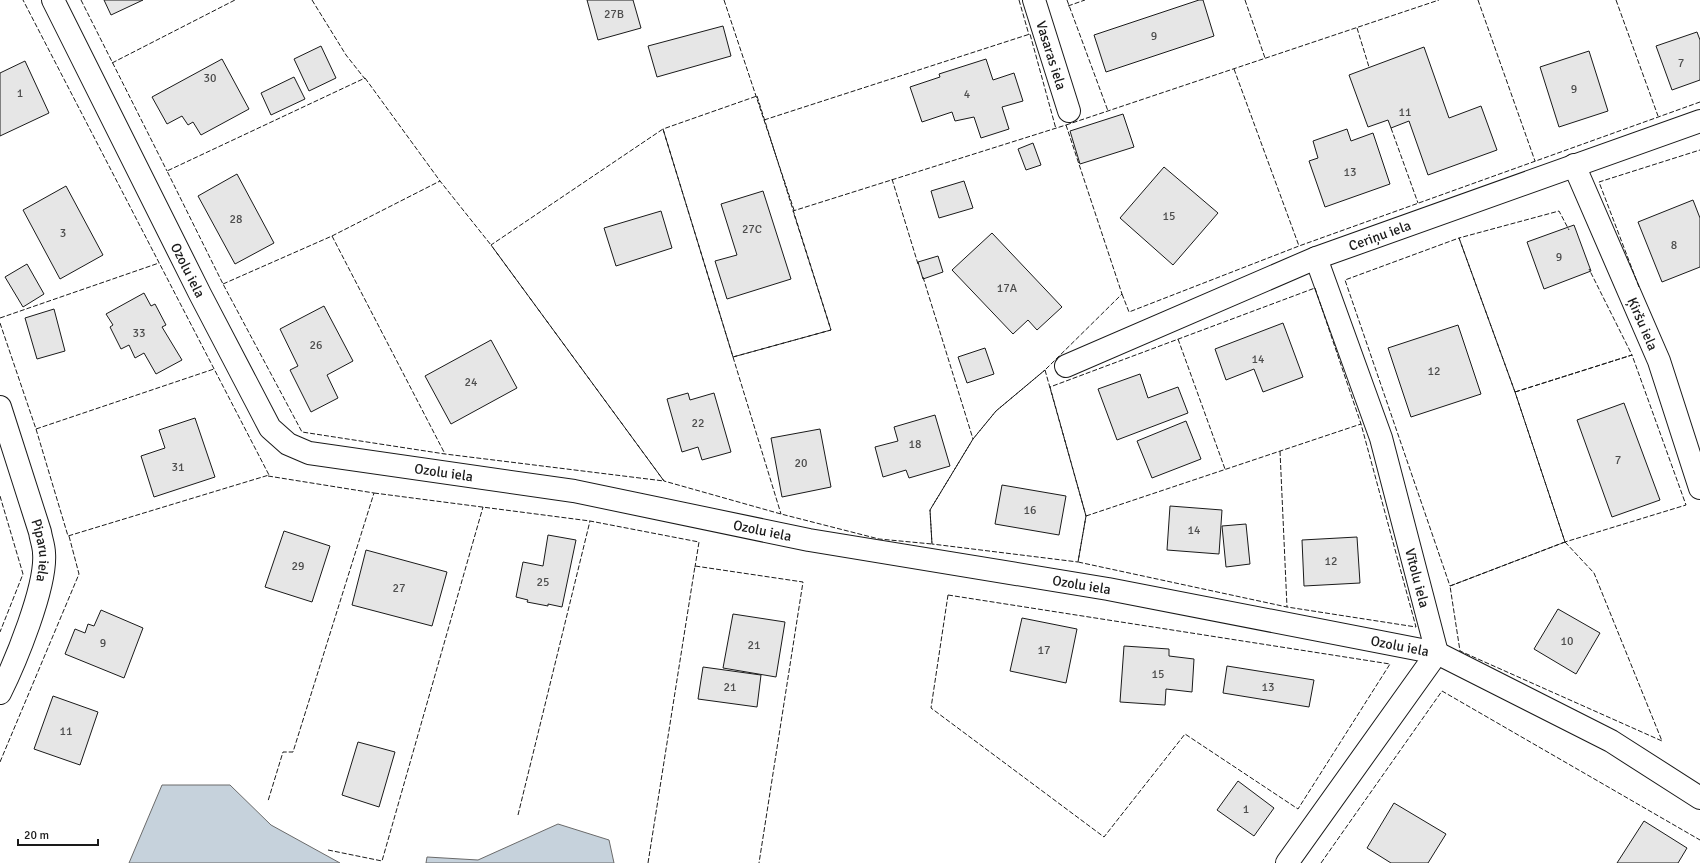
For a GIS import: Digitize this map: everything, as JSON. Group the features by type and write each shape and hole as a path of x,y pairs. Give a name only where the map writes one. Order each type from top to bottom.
{"street":[{"name":"Ozolu iela","path":"52,0 196,288 270,428 288,444 309,453 574,491 809,540 1108,589 1437,653 1611,741 1700,798"},
{"name":"Vasaras iela","path":"1034,0 1069,111"},
{"name":"Ceriņu iela","path":"1066,366 1316,258 1700,121"},
{"name":"Ķiršu iela","path":"1574,165 1659,361 1700,488"},
{"name":"Vītolu iela","path":"1316,258 1381,438 1437,653"},
{"name":"Piparu iela","path":"0,407 40,532 44,554 43,572 32,614 0,693"},
{"path":"1287,863 1437,653"}],"shaded area":[{"path":"162,785 230,785 271,825 340,863 129,863"},
{"path":"558,824 609,840 614,863 426,863 427,857 478,860"}],"building":[{"path":"104,0 143,0 111,15"},
{"path":"587,0 633,0 641,28 598,40"},
{"path":"1199,0 1203,0 1214,36 1106,72 1094,35"},
{"path":"723,26 731,56 657,77 648,46"},
{"path":"1697,32 1700,40 1700,80 1672,90 1656,46"},
{"path":"321,46 336,78 309,91 294,59"},
{"path":"1424,47 1449,118 1481,106 1497,150 1428,175 1409,121 1391,128 1388,120 1368,127 1349,75"},
{"path":"1589,51 1608,111 1559,127 1540,67"},
{"path":"222,59 249,109 201,135 193,122 188,125 182,116 167,124 152,97"},
{"path":"986,59 993,80 1014,73 1023,101 1002,107 1009,129 981,138 974,117 955,121 952,112 922,122 910,87 940,77 939,74"},
{"path":"25,61 49,113 0,136 0,73"},
{"path":"294,77 305,99 271,115 261,93"},
{"path":"1123,114 1134,147 1080,164 1070,131"},
{"path":"1347,129 1351,141 1373,133 1390,184 1325,207 1309,161 1318,158 1313,141"},
{"path":"1033,143 1041,165 1026,170 1018,149"},
{"path":"1164,167 1218,213 1173,265 1120,218"},
{"path":"237,174 274,243 235,264 198,196"},
{"path":"964,181 973,208 939,218 931,191"},
{"path":"66,186 103,255 60,279 23,210"},
{"path":"763,191 791,279 727,299 715,261 737,255 721,204"},
{"path":"1693,200 1700,218 1700,267 1662,282 1638,222"},
{"path":"661,211 672,248 616,266 604,228"},
{"path":"1574,225 1591,271 1544,289 1527,242"},
{"path":"992,233 1062,307 1037,330 1028,320 1013,334 952,270"},
{"path":"938,256 943,272 923,279 918,262"},
{"path":"27,264 44,294 23,307 5,277"},
{"path":"144,293 151,306 155,304 166,325 162,327 182,360 156,374 144,353 135,358 129,345 121,349 110,327 113,325 106,314"},
{"path":"324,306 353,361 327,375 338,398 311,412 290,370 298,366 280,329"},
{"path":"54,309 65,351 37,359 25,318"},
{"path":"1283,323 1303,377 1263,392 1254,369 1226,380 1215,349"},
{"path":"1458,325 1481,394 1411,417 1388,348"},
{"path":"491,340 517,388 451,424 425,376"},
{"path":"985,348 994,374 967,383 958,357"},
{"path":"1140,374 1148,398 1178,387 1188,413 1117,440 1098,389"},
{"path":"688,393 690,400 714,393 731,452 702,460 698,447 682,452 667,399"},
{"path":"1624,403 1660,500 1612,517 1577,420"},
{"path":"935,415 950,466 909,478 906,470 883,477 875,447 898,441 894,427"},
{"path":"195,418 215,477 154,497 141,456 165,448 159,430"},
{"path":"1186,421 1201,459 1152,478 1137,441"},
{"path":"820,429 831,487 782,497 771,438"},
{"path":"1002,485 1066,496 1059,535 995,524"},
{"path":"1170,506 1222,510 1219,554 1167,550"},
{"path":"1246,524 1250,564 1226,567 1222,526"},
{"path":"284,531 330,546 312,602 265,587"},
{"path":"548,535 576,540 562,607 527,602 528,600 516,597 523,562 543,566"},
{"path":"1357,537 1360,583 1304,586 1302,540"},
{"path":"366,550 447,572 432,626 352,605"},
{"path":"1558,609 1600,633 1576,674 1534,649"},
{"path":"101,610 143,628 124,678 65,654 75,629 85,633 88,624 94,626"},
{"path":"733,614 785,622 776,677 723,668"},
{"path":"1022,618 1077,629 1066,683 1010,671"},
{"path":"1124,646 1169,649 1169,656 1194,659 1192,692 1166,689 1165,705 1120,702"},
{"path":"1227,666 1314,680 1309,707 1223,693"},
{"path":"703,667 761,675 757,707 698,699"},
{"path":"53,696 98,712 80,765 34,749"},
{"path":"358,742 395,752 379,807 342,795"},
{"path":"1238,781 1274,808 1254,836 1217,810"},
{"path":"1394,803 1446,834 1428,863 1391,863 1367,848"},
{"path":"1644,821 1687,848 1678,863 1617,863"}],"fence":[{"path":"0,323 36,429 68,536 269,475 23,0"},
{"path":"81,0 167,171"},
{"path":"112,63 235,0"},
{"path":"312,0 346,55 365,79"},
{"path":"724,0 794,210"},
{"path":"1019,0 1029,35"},
{"path":"1067,0 1108,111"},
{"path":"1068,6 1085,0"},
{"path":"1245,0 1265,58"},
{"path":"1066,125 1439,0"},
{"path":"1478,0 1535,161"},
{"path":"1616,0 1658,116"},
{"path":"1357,28 1369,67"},
{"path":"764,120 1030,34 1056,129"},
{"path":"1234,69 1299,246"},
{"path":"365,78 440,181 491,245 664,481 445,454 302,432 223,284 167,171 365,78"},
{"path":"757,96 831,330 733,357 663,129 757,96"},
{"path":"1122,294 1129,312 1299,246 1700,102"},
{"path":"1066,125 1122,294 1045,370 996,411 973,439 930,510 932,544 879,539 781,514 664,481 491,245 663,129 733,357 831,330 793,211 1066,125"},
{"path":"1391,128 1418,203"},
{"path":"1639,287 1599,182 1700,150"},
{"path":"892,179 918,264"},
{"path":"223,284 332,236 440,181"},
{"path":"1515,392 1632,355 1686,505 1565,542 1515,392 1459,238 1559,211 1569,230"},
{"path":"332,236 445,454"},
{"path":"1459,238 1515,392 1565,542 1450,586 1345,280 1459,238"},
{"path":"0,318 159,263"},
{"path":"1515,392 1632,355 1589,269"},
{"path":"923,277 973,439"},
{"path":"1315,288 1361,424 1416,627 1287,607 1078,562 1086,516 1050,387 1315,288"},
{"path":"1178,339 1225,469"},
{"path":"733,357 781,514"},
{"path":"36,429 214,369"},
{"path":"1045,370 1086,516 1078,562 932,544 930,510 973,439 996,411 1045,370"},
{"path":"1086,516 1361,424"},
{"path":"1280,451 1287,607"},
{"path":"268,476 374,493 293,752 283,752 268,801"},
{"path":"374,493 590,521 699,542 695,567"},
{"path":"0,496 23,574 0,632"},
{"path":"328,850 382,861 483,507"},
{"path":"518,815 590,521"},
{"path":"0,762 79,574 69,536"},
{"path":"1565,542 1594,573 1662,741 1460,651 1450,586 1565,542"},
{"path":"648,863 695,566 803,582 759,863"},
{"path":"948,595 1390,664 1298,809 1185,734 1104,837 931,708 948,595"},
{"path":"1321,863 1442,691 1700,840"}]}
